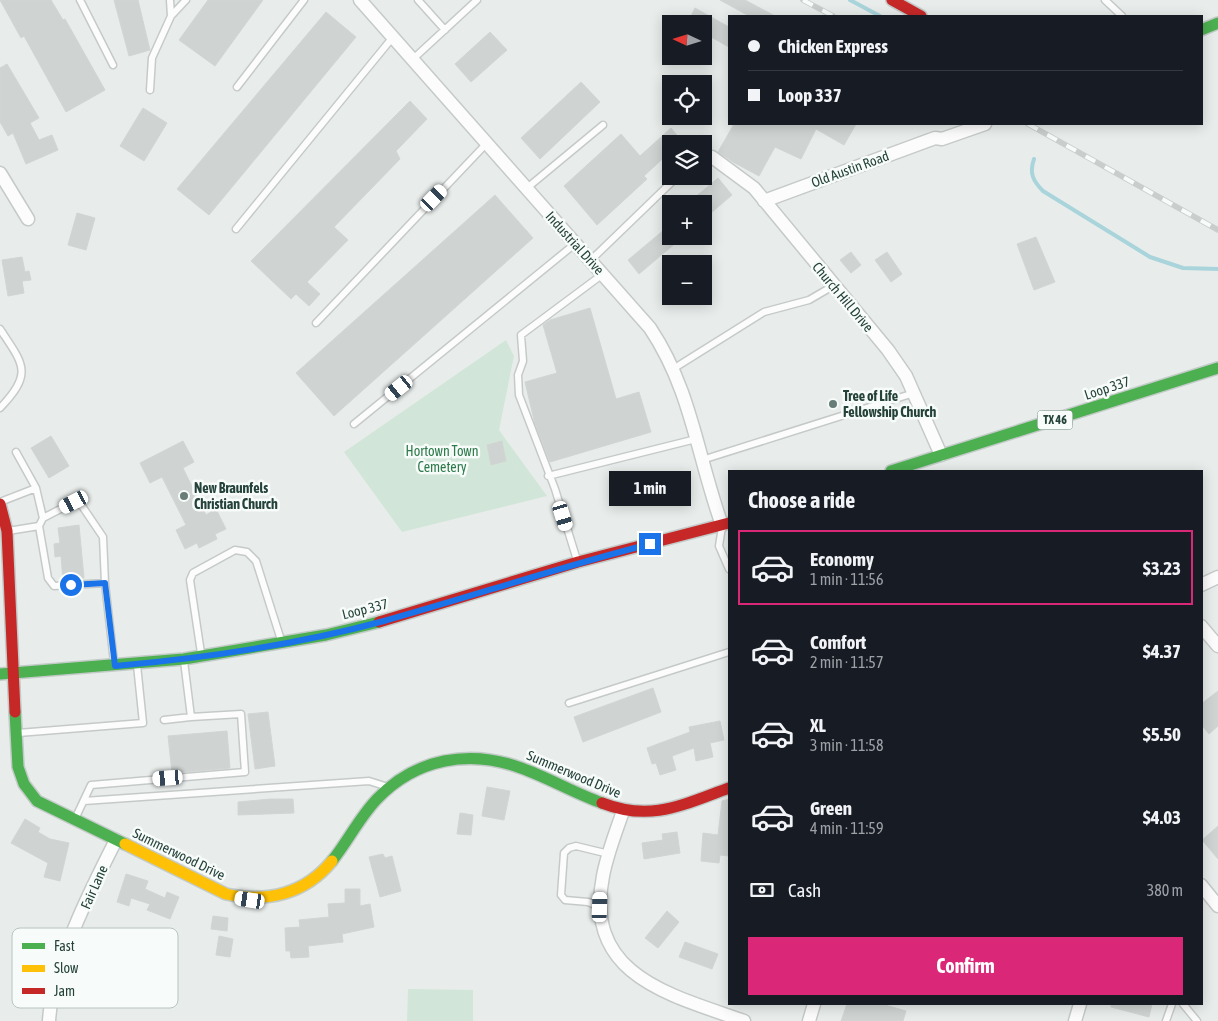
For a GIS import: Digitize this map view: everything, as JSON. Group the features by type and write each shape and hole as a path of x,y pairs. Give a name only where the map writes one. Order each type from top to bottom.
{"street":[{"name":"Industrial Drive","path":"360,0 650,328 673,369 683,392 702,460 726,527"},
{"path":"892,0 919,15"},
{"name":"Old Austin Road","path":"936,138 940,131 958,125"},
{"name":"Old Austin Road","path":"764,201 936,138 942,139 982,125"},
{"name":"Church Hill Drive","path":"712,161 754,188 833,286 888,350 906,376 915,395"},
{"path":"0,173 28,219"},
{"name":"Loop 337","path":"898,470 927,466 941,455 1218,368"},
{"path":"915,395 941,455"},
{"name":"Summerwood Drive","path":"0,503 7,531 18,733 18,766 29,793 37,800 226,894 250,900 272,898 295,891 323,872 337,856 365,814 404,775 442,760 461,757 482,758 528,768 581,795 623,811 660,810 728,788"},
{"name":"Loop 337","path":"0,674 184,659 281,643 384,620 578,562 726,527"},
{"path":"1203,584 1218,576"},
{"path":"1203,628 1218,646"},
{"path":"623,811 603,875 600,907 608,942 628,970 660,990 744,1021"},
{"name":"Fair Lane","path":"76,928 94,883 116,840"},
{"path":"1203,887 1218,906"},
{"path":"809,1021 814,1005"},
{"path":"1075,1021 1080,1005"},
{"name":"Fair Lane","path":"49,1021 51,1008"}],"lane":[{"path":"80,0 113,65"},
{"path":"170,0 171,16"},
{"path":"150,90 152,58 171,16 186,0"},
{"path":"237,87 304,0"},
{"path":"418,0 444,30"},
{"path":"413,59 476,0"},
{"path":"1105,0 1121,15"},
{"path":"236,229 393,37"},
{"path":"527,188 603,125"},
{"path":"316,323 487,143"},
{"path":"591,260 669,185"},
{"path":"354,424 576,243"},
{"path":"578,562 555,489 548,476 519,395 518,375 523,361 521,335 603,274"},
{"path":"673,369 764,312 809,300 833,286"},
{"path":"0,329 22,364 23,375 0,408"},
{"path":"702,460 915,395"},
{"path":"548,476 696,439"},
{"path":"16,452 36,488 42,518 39,526 48,578 54,586 105,583"},
{"path":"0,503 36,488"},
{"path":"42,518 74,502 82,506 103,537 105,583 115,666"},
{"path":"7,531 39,526"},
{"path":"726,527 719,546 728,567"},
{"path":"202,657 190,580 193,573 235,550 247,552 256,561 281,643"},
{"path":"569,703 728,652"},
{"path":"184,659 191,717"},
{"path":"18,733 143,723 137,664"},
{"path":"75,819 91,785 245,772 241,714 164,720"},
{"path":"84,801 369,781 390,788"},
{"path":"600,907 588,902 565,900 561,895 564,853 569,848 576,846 609,854"},
{"path":"1166,1021 1172,1005"},
{"path":"1184,1005 1197,1021"}],"green space":[{"name":"Hortown Town Cemetery","path":"506,340 514,356 499,430 547,496 402,532 344,452"},
{"path":"408,989 473,990 473,1021 407,1021"}],"building":[{"path":"0,0 51,0 63,20 65,19 105,90 66,112 24,36 21,38"},
{"path":"114,0 138,0 150,50 129,56"},
{"path":"208,0 263,0 215,66 179,40"},
{"path":"720,0 745,0 773,15 747,15"},
{"path":"695,8 708,15 692,15"},
{"path":"326,12 356,37 209,215 177,189"},
{"path":"712,18 728,26 728,46 712,37"},
{"path":"490,32 507,50 471,82 455,64"},
{"path":"7,64 39,118 30,123 39,140 52,135 58,150 26,164 13,133 8,136 0,122 0,68"},
{"path":"581,82 600,102 540,159 521,138"},
{"path":"410,101 427,119 396,151 400,159 334,227 348,240 307,282 320,294 309,306 296,294 291,299 251,261"},
{"path":"143,108 167,123 144,161 120,146"},
{"path":"733,125 855,125 844,145 816,129 801,159 775,147 759,176 718,152"},
{"path":"671,128 677,135 663,135"},
{"path":"621,134 640,156 662,136 662,159 644,176 647,179 597,225 564,186"},
{"path":"718,178 732,195 712,212 712,195 698,195 712,185"},
{"path":"495,195 533,238 334,416 296,373"},
{"path":"77,213 95,218 86,250 68,245"},
{"path":"662,232 662,245 673,245 639,274 628,260"},
{"path":"1036,237 1055,282 1034,290 1017,244"},
{"path":"851,252 861,265 851,273 840,260"},
{"path":"887,252 902,274 891,282 875,260"},
{"path":"22,257 25,272 29,271 31,280 22,281 24,293 8,296 2,260"},
{"path":"590,308 616,399 639,392 651,432 550,462 535,424 525,382 557,373 543,325 550,320"},
{"path":"51,436 69,466 49,478 31,448"},
{"name":"New Braunfels Christian Church","path":"183,441 194,462 183,468 206,515 216,509 226,529 215,534 217,539 199,548 197,543 185,549 176,530 186,525 162,477 150,483 140,463"},
{"path":"502,441 506,461 491,465 487,445"},
{"path":"79,525 84,578 63,580 61,556 55,557 54,544 60,543 58,528"},
{"path":"653,688 661,712 583,742 574,717"},
{"path":"1218,691 1218,726 1209,734 1203,726 1203,702"},
{"path":"268,712 275,766 255,769 248,714"},
{"path":"720,721 724,740 710,743 713,757 696,761 694,748 672,756 676,770 660,775 656,763 652,764 647,748 690,732 689,727"},
{"path":"227,731 230,768 172,773 168,736"},
{"path":"487,787 510,791 504,820 482,816"},
{"path":"293,799 294,813 238,815 238,802"},
{"path":"728,799 728,856 720,855 719,863 701,861 703,833 718,835 722,801"},
{"path":"460,813 473,815 471,835 457,834"},
{"path":"25,819 40,828 38,832 50,839 69,843 60,881 44,877 48,863 11,843"},
{"path":"1218,826 1218,859 1203,841"},
{"path":"677,832 680,853 644,859 642,843 663,840 662,834"},
{"path":"383,854 385,858 392,856 401,891 380,897 369,857"},
{"path":"126,874 148,881 145,889 165,898 167,892 179,897 170,919 147,910 150,904 131,898 129,906 117,902"},
{"path":"345,889 360,889 360,906 370,904 374,927 342,934 343,942 308,946 309,957 291,958 290,951 286,951 285,928 300,927 299,920 329,917 328,904 345,903"},
{"path":"667,911 679,922 658,948 645,938"},
{"path":"213,916 228,918 227,931 211,929"},
{"path":"219,936 233,939 230,957 216,955"},
{"path":"685,942 718,954 712,969 679,957"},
{"path":"847,1005 885,1005 906,1011 903,1021 841,1021"},
{"path":"1111,1005 1152,1005 1149,1017 1111,1007"}],"waterway":[{"path":"850,0 878,15"},
{"path":"1034,159 1033,177 1043,191 1150,257 1183,268 1218,269"}],"railway":[{"path":"803,0 831,15"},
{"path":"1030,125 1218,230"}],"traffic: fast":[{"path":"1203,29 1218,23"},
{"path":"894,470 1218,368"},
{"path":"0,674 184,659 326,635 379,622"},
{"path":"15,712 18,767 24,784 37,801 125,844"},
{"path":"332,861 371,806 392,785 426,766 444,761 482,759 502,762 531,772 602,803"}],"traffic: slow":[{"path":"125,844 226,894 241,897 270,896 297,888 310,881 332,861"}],"traffic: jam":[{"path":"892,0 919,15"},
{"path":"0,504 7,531 15,712"},
{"path":"379,622 578,562 728,523"},
{"path":"602,803 620,809 651,811 681,805 728,788"}],"place":[{"name":"Tree of Life Fellowship Church","path":"833,404"},
{"name":"New Braunfels Christian Church","path":"184,496"}],"route":[{"path":"71,585 105,583 115,666 236,652 326,635 384,620 578,562 650,544"}]}
